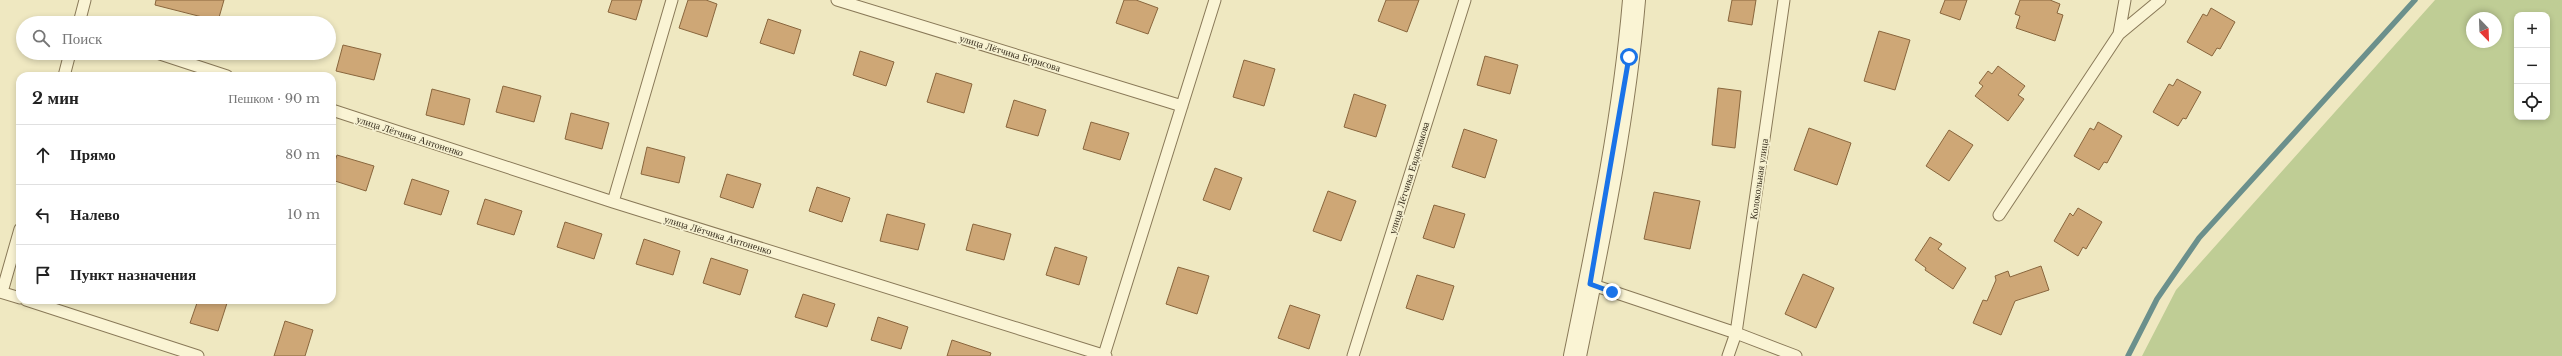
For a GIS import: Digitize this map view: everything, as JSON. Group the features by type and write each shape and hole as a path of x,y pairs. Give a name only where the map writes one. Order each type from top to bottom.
{"street":[{"path":"1575,356 1590,284 1628,65 1634,0"}],"lane":[{"path":"81,16 85,0"},
{"path":"613,202 672,0"},
{"name":"улица Лётчика Борисова","path":"837,0 1182,106"},
{"path":"1105,356 1215,0"},
{"name":"улица Лётчика Евдокимова","path":"1353,356 1465,0"},
{"name":"Колокольная улица","path":"1728,356 1736,333 1784,0"},
{"path":"2119,34 2125,0"},
{"path":"1999,215 2119,34 2160,0"},
{"path":"65,72 68,60"},
{"path":"178,60 215,72"},
{"name":"улица Лётчика Антоненко","path":"336,111 613,202 1105,356"},
{"path":"16,242 1,292 16,297"},
{"path":"1590,284 1736,333 1796,356"},
{"path":"38,304 198,356"}],"green space":[{"path":"2435,0 2562,0 2562,356 2142,356 2176,290"}],"building":[{"path":"156,0 224,0 219,16 198,16 155,5"},
{"path":"612,0 642,0 636,20 608,12"},
{"path":"688,0 706,0 717,4 707,37 679,28"},
{"path":"1124,0 1136,0 1158,8 1148,34 1116,23"},
{"path":"1386,0 1419,0 1407,32 1378,21"},
{"path":"1732,0 1756,0 1752,25 1728,21"},
{"path":"1945,0 1967,0 1960,20 1940,13"},
{"path":"2020,0 2050,0 2060,4 2057,13 2063,15 2055,41 2016,28 2020,16 2015,14"},
{"path":"2211,8 2235,22 2220,49 2217,48 2212,56 2187,42 2203,14 2207,16"},
{"path":"768,19 801,30 794,54 760,43"},
{"path":"1879,31 1910,40 1895,90 1864,81"},
{"path":"343,45 381,54 374,80 336,71"},
{"path":"860,51 894,62 886,86 853,75"},
{"path":"1485,56 1518,65 1510,94 1477,85"},
{"path":"1244,60 1275,69 1264,106 1233,97"},
{"path":"1998,66 2025,86 2018,95 2024,99 2008,121 1975,96 1983,86 1979,83 1988,71 1992,74"},
{"path":"936,73 972,84 964,113 927,102"},
{"path":"2177,79 2201,92 2186,119 2183,118 2178,126 2153,112 2169,84 2173,86"},
{"path":"503,86 541,96 534,122 496,112"},
{"path":"1718,88 1741,91 1735,148 1712,145"},
{"path":"432,89 470,99 464,125 426,115"},
{"path":"1354,94 1386,105 1376,137 1344,127"},
{"path":"1014,100 1046,110 1038,136 1006,127"},
{"path":"571,113 609,123 602,149 565,139"},
{"path":"1091,122 1129,133 1120,160 1083,149"},
{"path":"2098,122 2122,136 2107,163 2104,162 2099,170 2074,156 2090,128 2094,130"},
{"path":"1809,128 1851,143 1837,185 1794,170"},
{"path":"1464,129 1497,140 1485,178 1452,167"},
{"path":"1949,130 1973,145 1949,181 1926,166"},
{"path":"647,147 685,157 679,183 641,174"},
{"path":"337,155 374,166 366,191 336,181"},
{"path":"1215,168 1242,178 1230,210 1203,200"},
{"path":"727,174 761,184 753,208 720,197"},
{"path":"412,179 449,191 441,215 404,204"},
{"path":"817,187 850,198 842,222 809,211"},
{"path":"1328,191 1356,201 1341,241 1313,231"},
{"path":"1654,192 1700,201 1690,249 1644,239"},
{"path":"485,199 522,211 514,235 477,224"},
{"path":"1434,205 1465,214 1454,248 1423,238"},
{"path":"2078,208 2102,222 2086,249 2083,247 2078,256 2054,241 2070,213 2073,216"},
{"path":"887,214 925,224 918,250 880,241"},
{"path":"565,222 602,234 594,259 557,247"},
{"path":"973,224 1011,234 1004,260 966,250"},
{"path":"1930,237 1942,244 1938,249 1966,268 1953,289 1925,270 1926,268 1915,260"},
{"path":"644,239 680,251 673,275 636,264"},
{"path":"1055,247 1087,257 1079,285 1046,275"},
{"path":"711,258 748,270 740,295 703,283"},
{"path":"2041,266 2049,290 2015,301 2001,335 1973,323 1983,300 1987,301 1996,280 1995,276 2008,271 2010,277"},
{"path":"1178,267 1209,276 1197,314 1166,304"},
{"path":"1803,274 1834,288 1816,328 1785,314"},
{"path":"1417,275 1454,286 1443,320 1406,308"},
{"path":"803,294 835,304 827,327 795,317"},
{"path":"197,304 227,304 218,331 190,323"},
{"path":"1290,305 1320,315 1309,349 1278,338"},
{"path":"878,317 908,327 901,349 871,340"},
{"path":"285,321 313,330 305,356 274,356"},
{"path":"952,340 991,353 990,356 947,356"}],"waterway":[{"path":"2128,356 2157,299 2199,238 2415,0"}],"route":[{"path":"1612,292 1590,284 1607,196 1629,57"}]}
